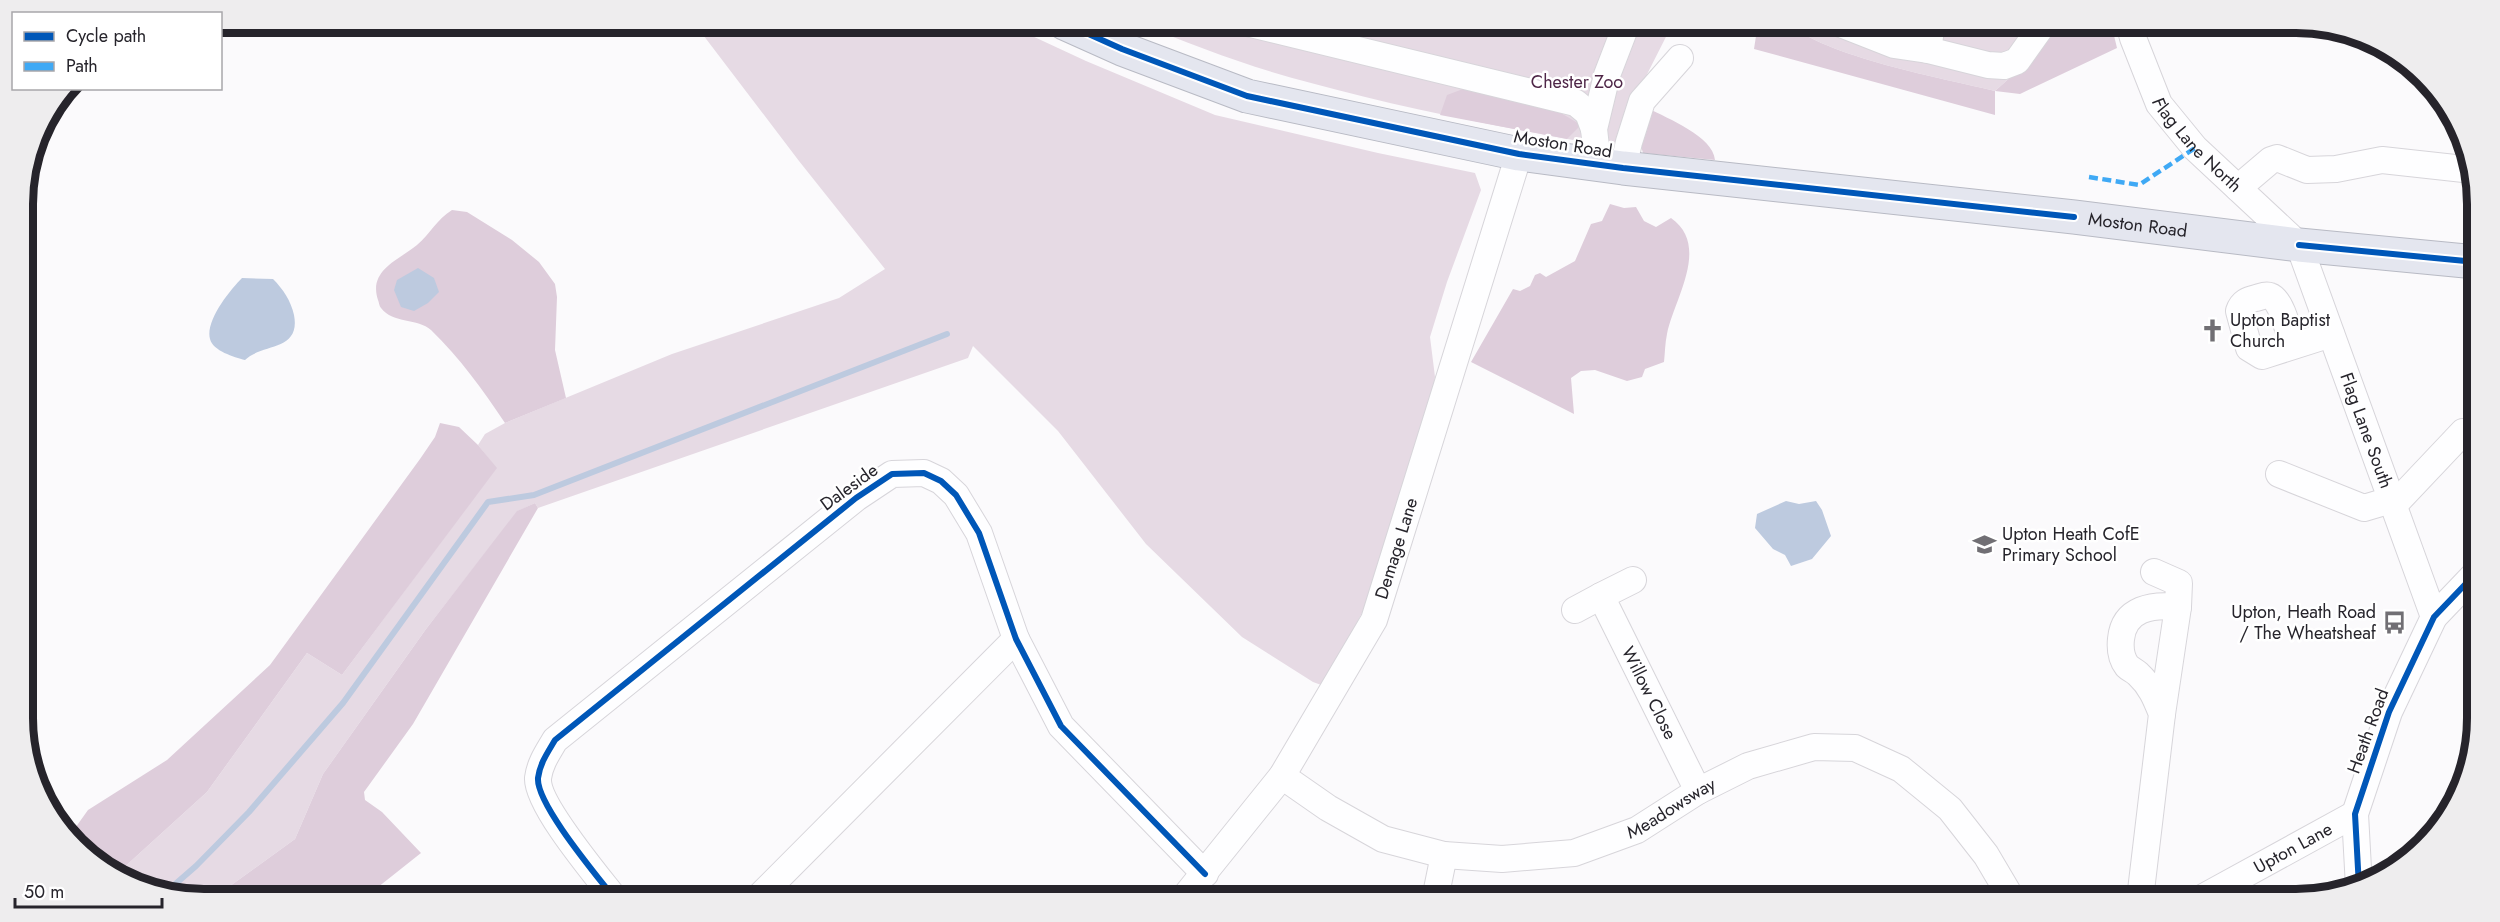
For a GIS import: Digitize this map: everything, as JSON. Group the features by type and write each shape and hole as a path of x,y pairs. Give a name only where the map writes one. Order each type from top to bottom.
{"highway":[{"name":"Moston Road","path":"1088,33 1122,49 1246,96 1519,154 1610,167 2074,217 2300,245 2467,261"}],"street":[{"path":"1292,33 1576,103 1588,113 1610,167 1629,142 1642,101 1680,58"},
{"path":"1594,129 1607,75 1623,33"},
{"path":"1865,33 1894,45 1928,50 1988,65 2004,66 2017,61 2036,33"},
{"path":"1928,50 1930,33"},
{"name":"Flag Lane North","path":"2132,33 2159,104 2195,148 2300,245"},
{"name":"Demage Lane","path":"1192,889 1282,776 1374,620 1519,154"},
{"path":"2238,188 2271,160 2277,158 2307,170 2336,169 2382,160 2463,169"},
{"name":"Flag Lane South","path":"2300,245 2434,617"},
{"path":"2293,346 2331,334"},
{"path":"2279,474 2364,508 2392,503 2463,432"},
{"name":"Daleside","path":"608,889 544,800 538,780 542,762 555,740 856,498 892,474 924,473 941,481 956,495 979,533 1016,639 1061,726 1205,874"},
{"path":"2141,889 2162,714 2178,607 2179,583 2154,572"},
{"path":"1575,610 1633,580"},
{"name":"Heath Road","path":"2358,877 2355,814 2389,712 2434,617 2467,586"},
{"name":"Willow Close","path":"1601,596 1698,791"},
{"path":"2162,714 2153,691 2127,666 2121,651 2121,635 2127,618 2143,608 2161,605 2178,607"},
{"path":"767,889 1016,639"},
{"name":"Meadowsway","path":"1282,776 1328,808 1383,839 1444,855 1502,859 1574,853 1637,830 1698,791 1748,766 1814,747 1855,748 1900,769 1950,809 1986,855 2006,889"},
{"name":"Upton Lane","path":"2218,889 2355,814"},
{"path":"1437,889 1444,855"}],"green space":[{"path":"702,33 1026,33 1215,115 1475,173 1481,190 1447,282 1430,337 1435,377 1428,421 1366,605 1324,686 1313,682 1242,637 1146,544 1058,431 973,346 968,358 538,508 535,503 518,511 426,629 323,774 295,839 226,889 171,886 149,880 123,868 207,792 307,653 342,675 496,468 478,445 485,434 505,423 672,354 839,298 885,269"},
{"name":"Chester Zoo","path":"1164,33 1668,33 1634,100 1619,149 1464,119 1349,93 1289,77"},
{"path":"1802,33 2050,33 2035,55 1995,91 1886,65 1828,46"}],"shaded area":[{"path":"1756,33 1802,33 1828,46 1856,56 1995,91 1995,115 1754,49"},
{"path":"2050,33 2113,33 2117,48 2020,94 1995,91 2035,55"},
{"path":"1463,89 1544,103 1581,125 1567,139 1440,115 1447,95"},
{"path":"1648,108 1698,136 1712,151 1715,160 1643,153 1638,136"},
{"path":"1610,204 1624,208 1636,207 1644,221 1656,227 1671,218 1683,230 1688,243 1687,273 1667,334 1664,362 1645,369 1642,377 1627,381 1595,370 1581,371 1571,378 1574,414 1471,362 1513,289 1520,291 1530,286 1535,275 1540,273 1546,277 1575,261 1591,224 1602,221"},
{"path":"452,210 467,212 512,240 539,262 555,284 557,297 555,350 566,398 505,423 471,375 431,330 426,326 392,316 380,307 376,290 381,273 417,245"},
{"path":"440,423 459,427 497,468 342,675 307,653 207,792 123,868 91,847 74,830 88,810 167,760 270,665 435,437"},
{"path":"535,503 538,508 413,724 364,792 365,800 382,812 421,853 376,889 226,889 295,839 323,774 426,629 517,511"}],"water":[{"path":"418,268 434,278 439,292 428,303 414,311 401,307 394,290 397,280"},
{"path":"242,278 273,279 291,305 295,327 292,335 286,341 245,360 215,347 209,332 220,306"},
{"path":"1786,501 1799,504 1816,501 1822,510 1831,536 1812,559 1791,566 1785,555 1773,549 1755,528 1757,514"}],"waterway":[{"path":"173,886 249,812 343,703 488,502 534,495 947,334"}],"marked path":[{"path":"2089,177 2139,185 2195,148"}],"cycle path":[{"path":"1086,33 1122,49 1247,96 1519,154 1623,168 2074,217"},
{"path":"2299,245 2467,261"},
{"path":"607,889 569,840 540,790 538,778 541,767 555,740 856,498 892,474 924,473 941,481 956,495 979,533 1016,639 1061,726 1205,874"},
{"path":"2358,877 2355,814 2389,712 2434,617 2467,582"}],"place":[{"name":"Upton Baptist Church","path":"2212,330"},
{"name":"Upton Heath CofE Primary School","path":"1984,544"},
{"name":"Upton, Heath Road / The Wheatsheaf","path":"2394,622"}]}
